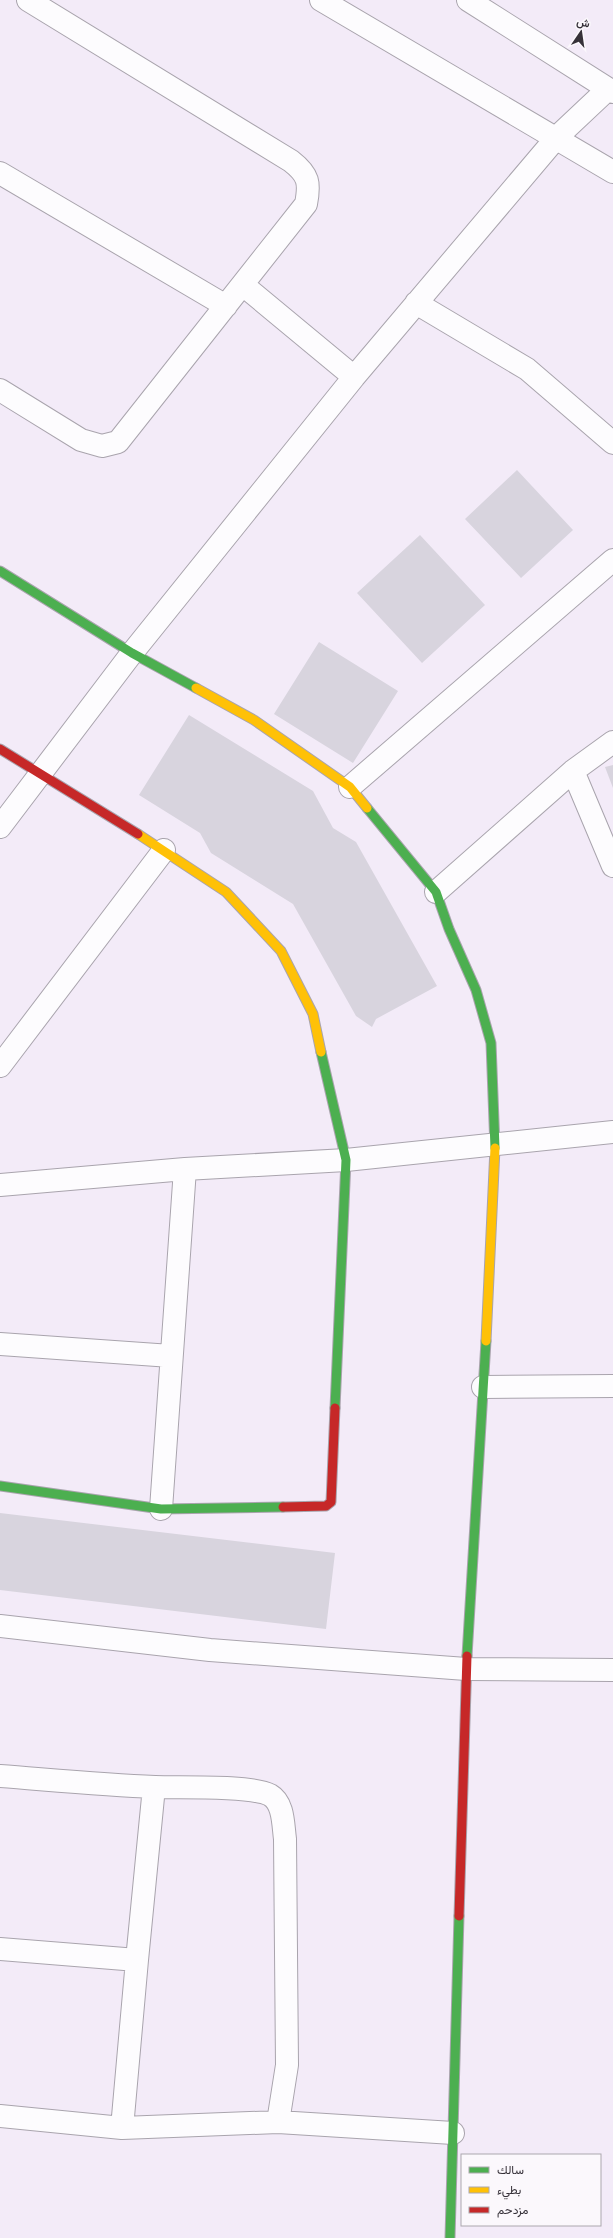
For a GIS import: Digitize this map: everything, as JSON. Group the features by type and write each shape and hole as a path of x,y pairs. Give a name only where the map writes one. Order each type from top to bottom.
{"street":[{"path":"0,390 81,440 102,446 118,442 306,204 310,186 302,170 28,0"},
{"path":"321,0 557,137 613,172"},
{"path":"0,827 132,653 354,377 557,137 610,90 470,1"},
{"path":"0,173 226,306"},
{"path":"243,285 354,377"},
{"path":"416,303 527,369 613,443"},
{"path":"350,787 613,560"},
{"path":"0,571 132,653 254,720 350,787 436,892 476,990 491,1043 495,1144 483,1387 466,1669 450,2238"},
{"path":"436,892 574,771 613,742"},
{"path":"0,748 164,850 226,892 281,951 313,1014 346,1160 331,1502 326,1506 161,1509 0,1486"},
{"path":"574,771 613,866"},
{"path":"0,1066 164,850"},
{"path":"0,1185 185,1169 346,1160 613,1132"},
{"path":"161,1509 185,1169"},
{"path":"0,1344 171,1356"},
{"path":"483,1387 613,1386"},
{"path":"0,1626 210,1650 466,1669 613,1670"},
{"path":"0,1776 154,1787 260,1791 278,1801 282,1814 285,1839 287,2065 278,2122"},
{"path":"122,2128 154,1787"},
{"path":"0,1949 137,1960"},
{"path":"0,2116 122,2128 278,2122 453,2133"}],"building":[{"path":"517,470 573,530 521,578 465,519"},
{"path":"420,535 485,605 422,663 357,593"},
{"path":"319,642 398,691 353,763 274,714"},
{"path":"189,715 313,791 333,828 356,842 437,986 376,1019 372,1027 356,1016 293,904 211,853 200,833 139,795"},
{"path":"613,765 613,788 605,767"},
{"path":"0,1513 335,1553 326,1629 0,1590"}],"traffic: fast":[{"path":"0,571 132,653 196,688"},
{"path":"367,808 436,892 449,929 476,990 491,1043 495,1148"},
{"path":"321,1052 346,1160 335,1408"},
{"path":"467,1656 486,1341"},
{"path":"0,1486 161,1509 283,1507"},
{"path":"450,2238 459,1916"}],"traffic: slow":[{"path":"196,688 254,720 350,787 367,808"},
{"path":"138,834 226,892 281,951 313,1014 321,1052"},
{"path":"486,1341 495,1148"}],"traffic: jam":[{"path":"0,749 138,834"},
{"path":"283,1507 326,1506 331,1502 335,1408"},
{"path":"459,1916 467,1656"}]}
